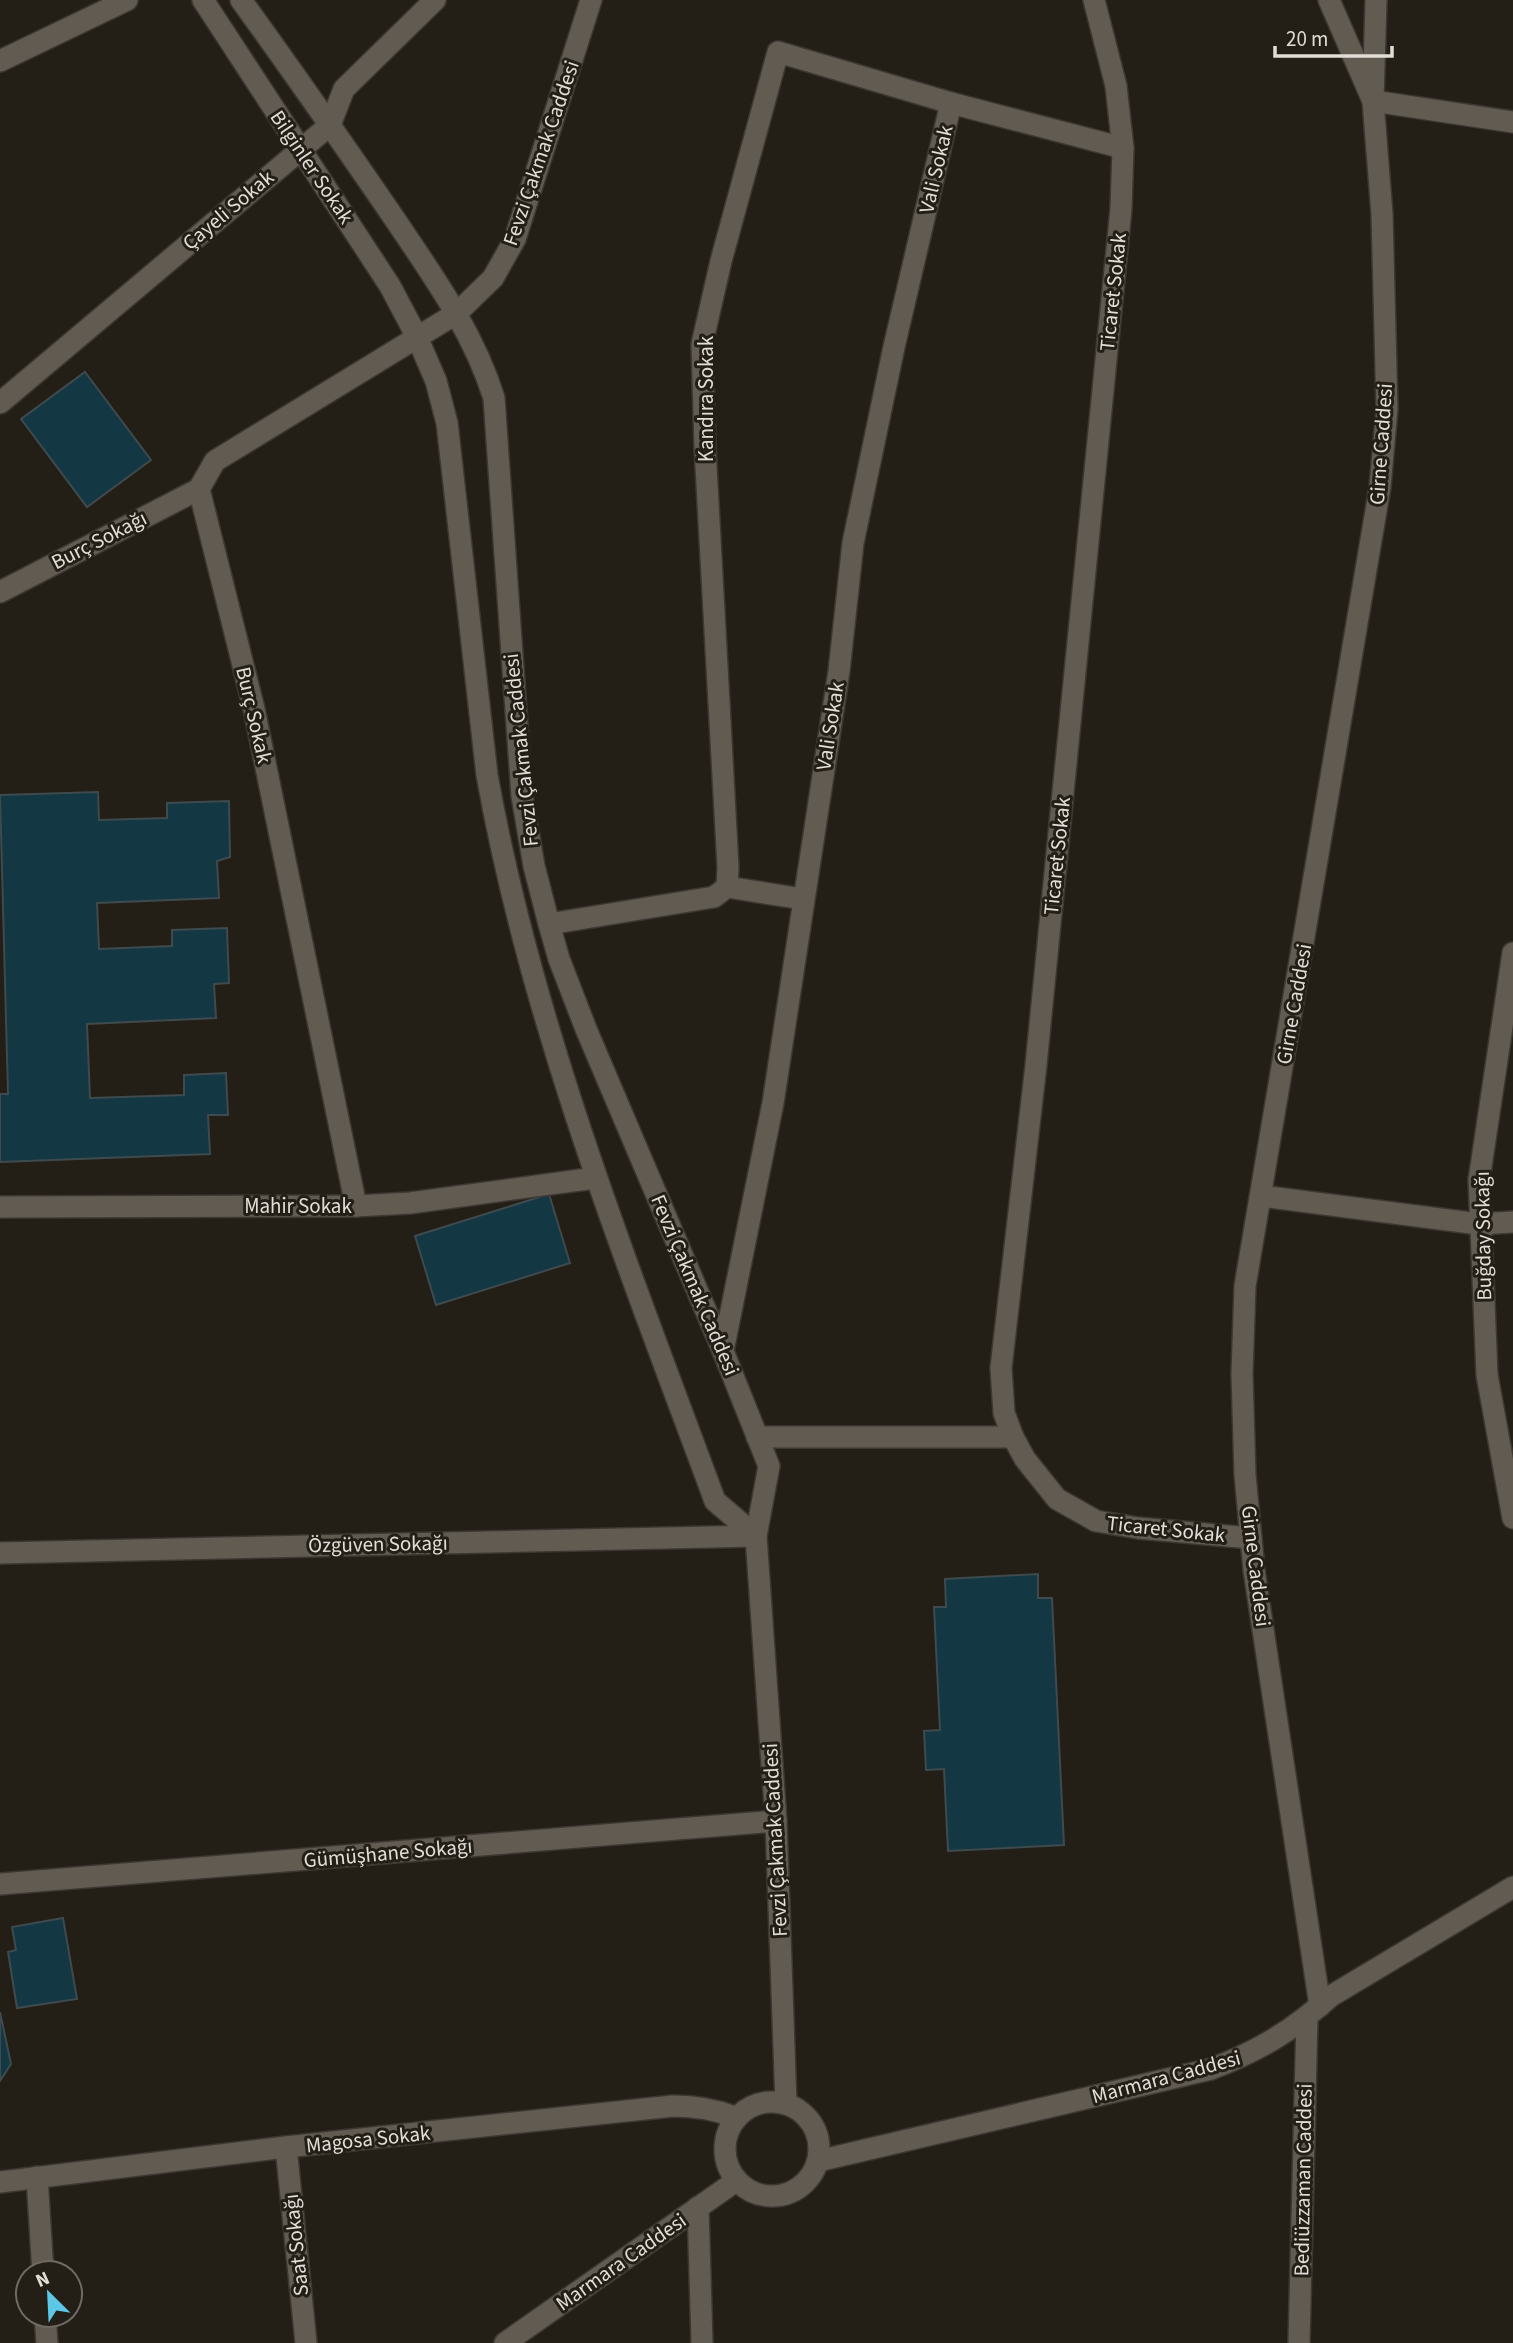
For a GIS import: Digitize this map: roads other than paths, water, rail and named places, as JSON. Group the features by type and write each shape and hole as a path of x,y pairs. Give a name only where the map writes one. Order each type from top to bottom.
{"street":[{"path":"0,61 127,0"},
{"name":"Bilginler Sokak","path":"204,0 359,237 417,337"},
{"name":"Bilginler Sokak","path":"242,0 457,313"},
{"path":"330,125 344,89 435,0"},
{"name":"Fevzi Çakmak Caddesi","path":"591,0 515,239 493,278 457,313 484,367 494,398 522,796 534,866 549,924 559,959 586,1029 769,1466 756,1536 776,1821 786,2104"},
{"name":"Ticaret Sokak","path":"1094,0 1116,86 1123,148 1118,237 1036,1065 1001,1368 1004,1413 1024,1459 1057,1499 1096,1521 1138,1528 1251,1538"},
{"path":"1329,0 1373,101 1513,122"},
{"name":"Girne Caddesi","path":"1314,2012 1254,1570 1245,1475 1242,1374 1245,1286 1380,487 1387,409 1382,214 1373,101 1376,0"},
{"name":"Kandıra Sokak","path":"727,887 702,344 778,52 951,103 1123,148"},
{"name":"Vali Sokak","path":"723,1351 774,1103 839,671 853,543 894,347 951,103"},
{"name":"Çayeli Sokak","path":"0,403 330,125"},
{"path":"199,489 215,461 457,313"},
{"name":"Fevzi Çakmak Caddesi","path":"417,337 436,381 447,423 487,775 496,826 535,982 595,1178 715,1501 756,1536"},
{"name":"Burç Sokağı","path":"0,592 199,489"},
{"name":"Burç Sokak","path":"199,489 254,709 356,1206"},
{"path":"549,924 714,897 727,887 803,899"},
{"name":"Buğday Sokağı","path":"1513,953 1479,1180 1487,1375 1513,1518"},
{"name":"Mahir Sokak","path":"0,1207 356,1206 410,1203 595,1178"},
{"path":"1261,1196 1479,1224 1513,1222"},
{"path":"757,1437 1013,1437"},
{"name":"Özgüven Sokağı","path":"0,1553 756,1536"},
{"name":"Gümüşhane Sokağı","path":"0,1884 776,1821"},
{"name":"Marmara Caddesi","path":"818,2161 1211,2069 1249,2055 1314,2012 1331,1996 1513,1887"},
{"name":"Bediüzzaman Caddesi","path":"1299,2343 1314,2012"},
{"path":"772,2101 786,2104 799,2110 817,2132 818,2161 812,2175 802,2186 790,2193 761,2196 736,2181 728,2169 724,2143 728,2129 746,2108 772,2101"},
{"name":"Magosa Sokak","path":"0,2182 286,2147 673,2106 709,2108 736,2118"},
{"name":"Saat Sokağı","path":"286,2147 302,2341"},
{"path":"37,2177 42,2259"},
{"name":"Marmara Caddesi","path":"505,2343 736,2181"},
{"path":"698,2207 702,2343"}]}
